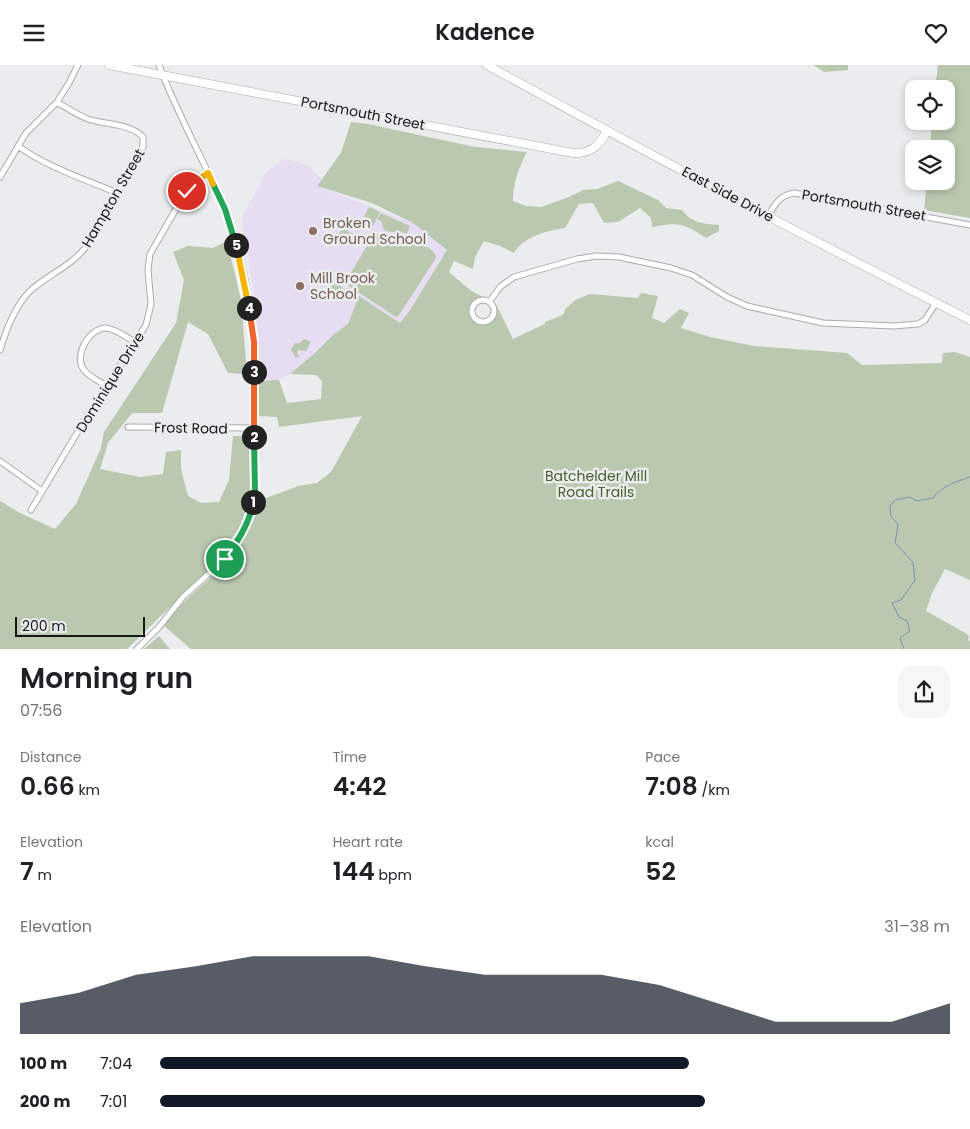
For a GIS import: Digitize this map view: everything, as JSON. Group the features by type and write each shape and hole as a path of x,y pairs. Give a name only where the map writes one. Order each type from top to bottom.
{"main road":[{"name":"Portsmouth Street","path":"109,65 573,153 584,153 593,149 607,131"},
{"name":"East Side Drive","path":"487,65 607,131 970,320"}],"street":[{"path":"0,177 26,133 57,102 78,65"},
{"path":"137,649 183,597 225,559 241,535 253,507 255,491 252,323 238,249 225,209 159,65"},
{"name":"Hampton Street","path":"0,350 9,326 24,300 37,286 81,253 144,147 143,137 131,129 87,119 57,102"},
{"path":"18,146 49,164 117,193"},
{"name":"Dominique Drive","path":"31,510 146,325 150,311 151,296 148,265 152,248 187,191 194,183 208,173"},
{"name":"Portsmouth Street","path":"768,215 780,198 794,193 970,225"},
{"path":"489,302 501,286 514,277 577,259 606,256 678,269 692,275 727,297 747,306 830,324 918,324 925,320 936,303"},
{"path":"480,301 489,302 494,309 492,318 484,322 477,321 472,313 473,307 480,301"},
{"path":"107,386 87,374 81,366 80,355 90,337 98,330 110,329 135,342"},
{"name":"Frost Road","path":"128,427 254,429"},
{"path":"0,461 42,491"}],"shaded area":[{"path":"284,159 306,164 321,178 317,186 413,223 447,250 400,323 359,297 348,324 290,374 279,380 257,381 259,356 254,291 241,219 267,171"}],"green space":[{"path":"813,65 848,65 848,70 824,72"},
{"path":"938,65 970,65 970,218 924,210 926,190 955,190 955,140 931,140 931,130 955,130 955,80 936,80"},
{"name":"Batchelder Mill Road Trails","path":"351,122 475,147 527,152 517,175 513,201 526,206 541,207 583,190 597,189 618,181 658,200 666,208 682,210 690,218 703,223 719,225 719,231 706,238 692,229 680,225 652,227 651,218 640,208 618,222 604,223 593,203 579,204 565,228 536,235 518,247 514,253 484,241 475,257 473,269 454,261 449,272 470,290 483,297 472,304 470,309 473,318 483,324 490,323 497,314 497,306 513,339 563,315 566,308 577,299 590,294 638,298 641,293 658,296 652,318 664,323 680,309 689,313 681,328 710,337 754,346 847,353 862,365 942,363 943,353 955,352 970,357 970,580 945,569 932,593 926,611 967,634 970,641 970,649 191,649 163,625 185,601 230,560 256,510 261,510 261,500 298,486 317,483 331,472 362,416 279,427 277,417 259,416 257,381 279,380 287,403 321,399 322,381 316,375 290,374 348,324 359,296 400,323 447,250 413,223 372,203 317,186 341,153"},
{"path":"369,207 380,212 372,228 361,223"},
{"path":"381,213 410,226 407,233 384,230 381,221 377,219"},
{"path":"342,228 354,234 346,246 335,240"},
{"path":"376,234 420,243 434,252 436,258 396,317 346,284 373,236"},
{"path":"227,241 241,300 247,374 228,373 208,334 188,322 162,413 132,413 108,443 100,469 140,477 163,474 166,452 181,450 181,469 188,496 201,503 219,502 229,480 233,436 250,436 250,500 240,527 213,565 127,649 0,649 0,501 18,512 55,529 76,504 101,448 104,432 176,323 184,280 173,252 188,246 213,248"},
{"path":"335,282 345,290 340,295 330,291 330,284"},
{"path":"304,339 311,342 306,351 298,350 297,354 300,356 296,358 291,350 295,343 300,343"},
{"path":"159,636 170,649 144,649"}],"waterway":[{"path":"904,649 900,638 910,631 907,621 899,617 892,603 901,600 915,580 913,562 895,543 898,525 891,516 890,506 895,500 910,497 917,501 933,498 945,487 970,477"}],"place":[{"name":"Broken Ground School","path":"313,231"},
{"name":"Mill Brook School","path":"300,286"}],"route":[{"path":"187,191 194,183 208,173 225,209 238,249 254,342 255,491 253,507 248,522 234,548 225,559"}]}
